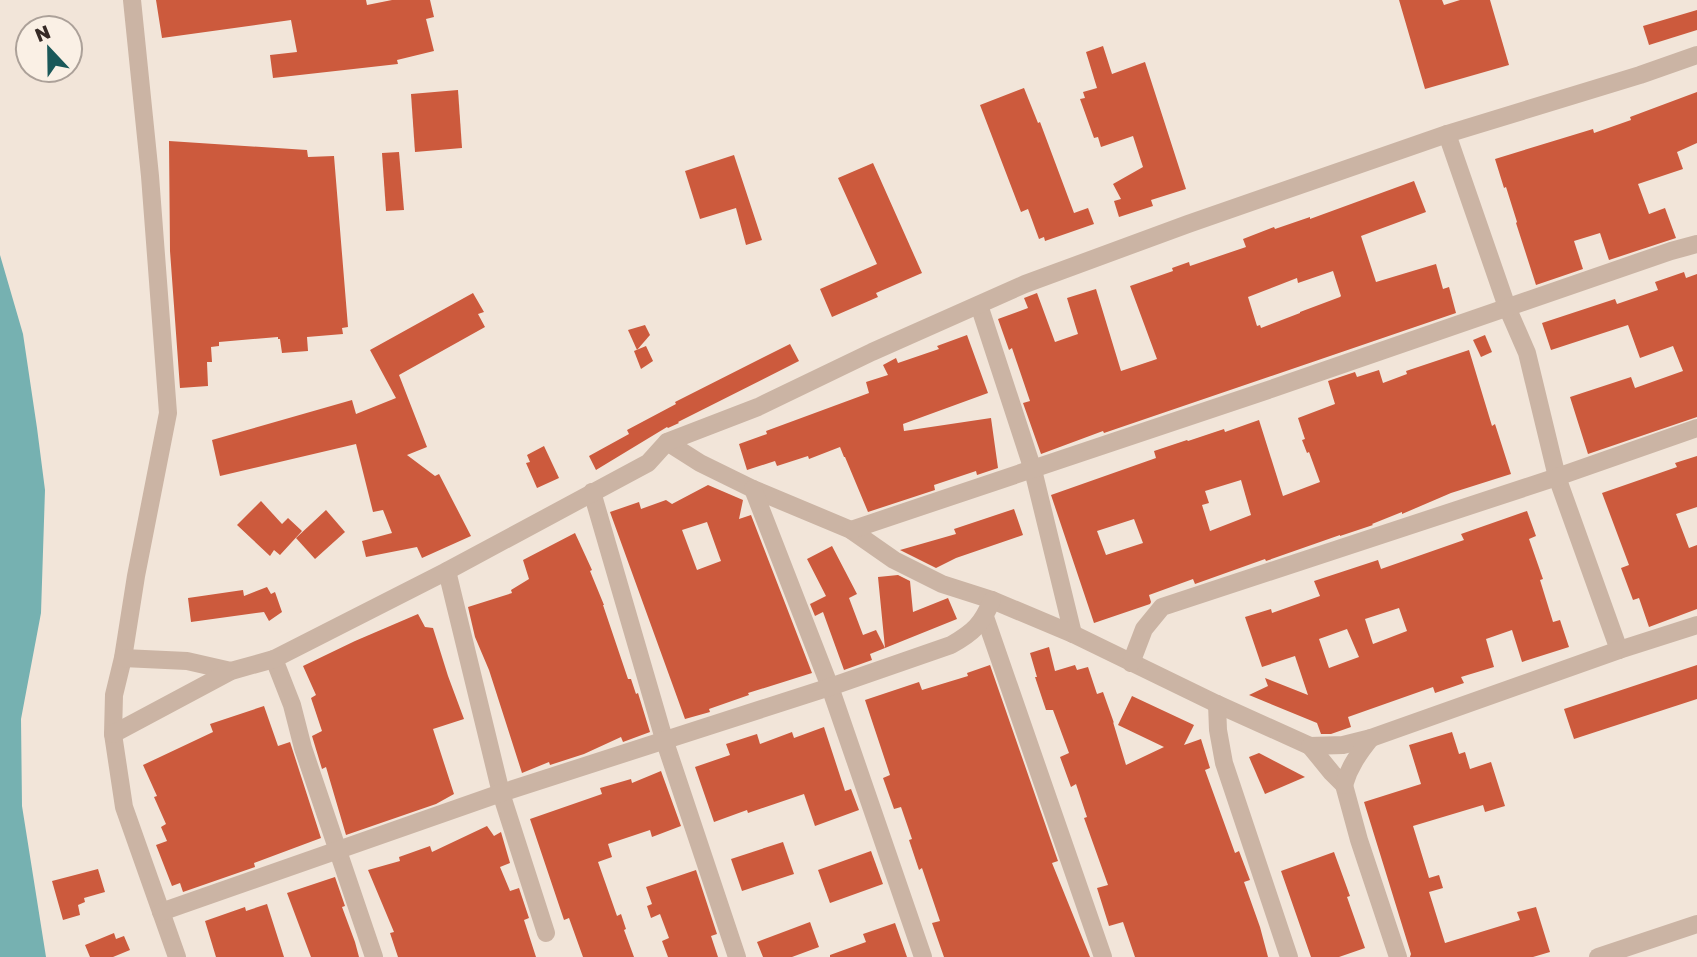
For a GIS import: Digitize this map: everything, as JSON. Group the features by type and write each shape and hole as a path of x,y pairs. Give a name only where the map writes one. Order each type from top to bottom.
{"street":[{"path":"132,0 150,176 168,413 114,695 113,734 124,807 177,957"},
{"path":"113,734 231,671 274,659 447,571 648,463 667,442 758,407 872,352 1025,284 1447,134 1697,55"},
{"path":"1447,134 1507,307 1527,353 1557,477 1619,650"},
{"path":"851,530 1697,243"},
{"path":"979,305 1033,470 1073,634"},
{"path":"1131,663 1144,629 1162,607 1697,428"},
{"path":"667,442 700,463 753,489 851,530 894,560 988,609 1073,634 1310,746 1343,745 1371,738 1697,625"},
{"path":"753,489 830,687 923,957"},
{"path":"592,492 664,739 737,957"},
{"path":"447,571 501,793 546,933"},
{"path":"161,912 501,793 951,645 968,635 988,609"},
{"path":"988,609 1103,957"},
{"path":"123,658 187,660 231,671"},
{"path":"274,659 292,705 303,748 374,957"},
{"path":"1217,704 1224,763 1289,957"},
{"path":"1344,785 1354,761 1371,738"},
{"path":"1310,746 1344,785 1359,840 1398,957"},
{"path":"1598,957 1697,924"}],"water":[{"path":"0,255 23,334 45,490 41,613 21,719 22,806 46,957 0,957"}],"building":[{"path":"156,0 366,0 367,5 392,0 430,0 434,17 426,19 434,51 397,60 398,64 273,78 270,55 297,52 291,20 162,38"},
{"path":"1399,0 1442,0 1444,5 1460,0 1490,0 1509,65 1425,89"},
{"path":"1697,10 1697,30 1649,45 1643,26"},
{"path":"1103,46 1112,74 1145,62 1186,189 1151,200 1153,206 1119,217 1114,201 1121,199 1113,184 1143,167 1133,136 1101,147 1098,137 1094,138 1080,99 1085,98 1083,92 1097,88 1086,52"},
{"path":"1024,88 1038,123 1040,122 1074,213 1088,208 1094,224 1045,241 1044,237 1039,239 1028,209 1021,212 980,105"},
{"path":"458,90 462,148 415,152 411,94"},
{"path":"1697,92 1697,143 1677,152 1683,169 1638,184 1649,214 1665,208 1676,238 1609,260 1600,233 1574,241 1583,269 1536,285 1495,159 1593,129 1594,133"},
{"path":"169,141 307,150 308,157 334,156 348,327 342,328 343,334 307,337 308,351 282,353 278,337 219,342 219,346 211,347 212,362 207,362 208,386 180,388 170,251"},
{"path":"399,152 404,210 386,211 382,153"},
{"path":"734,155 762,240 746,245 736,208 700,219 685,171"},
{"path":"873,163 922,273 876,293 878,297 832,317 820,289 877,264 838,178"},
{"path":"1414,181 1426,212 1361,236 1376,282 1436,264 1443,289 1449,287 1456,313 1041,454 1023,403 1030,401 1012,348 1009,350 998,319 1028,308 1024,298 1037,293 1055,342 1078,334 1067,298 1096,289 1121,371 1157,359 1130,286 1173,271 1172,268 1189,262 1190,266 1246,247 1243,239 1274,227 1275,229","holes":["1333,271 1341,296 1261,328 1260,325 1257,326 1248,297 1297,278 1298,283"]},
{"path":"1684,272 1686,278 1697,274 1697,417 1588,454 1570,397 1631,377 1635,388 1683,371 1673,346 1640,358 1628,325 1551,350 1542,323 1615,299 1617,304 1658,290 1655,282"},
{"path":"473,293 484,312 478,314 485,327 399,375 427,447 407,455 435,476 439,474 471,536 422,558 417,547 366,557 362,541 392,533 383,510 373,512 356,444 220,476 212,440 352,400 356,414 396,398 370,350"},
{"path":"645,325 650,335 637,350 628,330"},
{"path":"967,335 988,393 903,424 904,431 991,418 998,468 977,475 976,471 934,485 935,490 868,512 840,447 809,459 808,456 777,466 775,461 747,470 739,444 767,434 766,431 869,393 866,382 888,375 883,365 896,358 898,363 939,349 937,346"},
{"path":"1485,335 1492,352 1481,357 1473,340"},
{"path":"790,344 799,361 667,427 596,470 589,456 629,434 627,430 676,404 675,402"},
{"path":"646,346 653,361 641,369 634,351"},
{"path":"1469,350 1492,426 1495,424 1511,474 1451,493 1373,525 1266,561 1265,559 1195,584 1193,579 1149,595 1150,604 1094,623 1051,495 1156,458 1154,451 1259,420 1283,496 1320,482 1302,440 1305,439 1298,418 1335,404 1328,381 1355,372 1357,377 1379,370 1383,383 1407,374 1406,371","holes":["1241,480 1251,515 1210,531 1202,505 1209,503 1205,491","1134,519 1143,543 1106,555 1097,531"]},
{"path":"544,446 559,478 537,488 526,463 530,462 527,455"},
{"path":"1697,456 1697,507 1676,514 1689,548 1697,545 1697,609 1649,627 1639,598 1633,600 1621,568 1629,565 1602,493 1677,467 1675,463"},
{"path":"708,485 743,500 739,519 751,515 812,673 748,693 749,695 709,709 710,712 685,719 610,512 639,502 641,509 666,500 672,504","holes":["707,522 721,561 697,570 682,530"]},
{"path":"261,501 282,524 288,518 302,531 280,555 274,550 270,556 237,525"},
{"path":"1014,509 1023,535 956,558 936,568 900,550 956,534 954,529"},
{"path":"326,510 345,532 315,559 296,538"},
{"path":"1527,511 1536,536 1529,539 1543,579 1540,580 1553,622 1560,620 1569,647 1522,662 1512,630 1486,639 1494,667 1461,677 1464,683 1435,693 1433,687 1348,717 1351,727 1331,734 1321,734 1317,723 1249,695 1268,686 1265,678 1308,695 1295,656 1262,667 1245,617 1271,609 1272,613 1320,596 1314,581 1378,560 1381,569 1464,540 1461,534","holes":["1399,608 1407,631 1373,644 1365,619","1347,629 1359,657 1329,668 1319,639"]},
{"path":"575,533 592,570 590,571 628,679 631,679 636,694 638,693 650,732 623,742 621,737 584,754 550,765 549,762 522,773 489,670 475,637 468,607 512,593 511,590 529,579 523,560"},
{"path":"832,546 857,594 849,598 863,635 876,630 885,648 870,654 872,660 844,670 823,612 815,616 810,604 826,596 807,559"},
{"path":"898,575 910,581 913,612 948,598 957,619 885,648 878,577"},
{"path":"267,587 271,594 275,592 282,612 269,621 264,612 191,622 188,598 243,590 244,596"},
{"path":"418,614 425,627 433,628 464,719 433,729 454,794 436,804 346,835 326,767 322,769 312,736 322,731 311,698 316,695 303,666"},
{"path":"1049,647 1055,671 1075,665 1077,670 1088,667 1097,694 1103,692 1126,765 1164,747 1118,725 1132,696 1194,725 1184,745 1201,739 1210,768 1205,770 1235,853 1239,851 1250,880 1244,882 1268,957 1135,957 1123,922 1109,926 1097,888 1108,885 1084,818 1087,817 1076,784 1071,787 1060,757 1069,753 1053,710 1046,710 1035,677 1030,653"},
{"path":"990,665 1058,861 1052,863 1090,957 944,957 932,923 940,921 922,868 919,870 901,807 894,809 883,778 890,775 865,700 919,682 922,690 968,676 967,673"},
{"path":"1697,665 1697,699 1574,739 1564,709"},
{"path":"264,706 278,746 290,742 321,838 254,863 255,867 183,892 180,883 172,886 156,845 167,841 161,827 166,824 143,765 213,732 210,724"},
{"path":"824,727 845,791 851,789 859,810 815,826 804,794 714,822 695,767 730,755 726,744 757,734 760,744 792,732 794,738"},
{"path":"1452,732 1459,754 1465,752 1470,769 1491,762 1505,806 1485,812 1483,805 1413,826 1429,878 1439,875 1443,888 1429,892 1445,943 1520,920 1517,912 1536,907 1550,952 1533,957 1410,957 1364,802 1421,784 1409,745"},
{"path":"1259,753 1305,777 1265,794 1249,757"},
{"path":"661,771 681,826 652,837 650,830 608,844 612,857 598,862 617,916 621,914 634,957 583,957 569,918 564,920 530,819 602,794 600,788 631,779 632,783"},
{"path":"487,826 494,836 501,832 510,863 500,867 510,891 519,888 529,918 524,920 536,957 398,957 390,933 394,932 368,870 400,861 399,857 430,846 432,852"},
{"path":"783,842 794,874 742,891 731,859"},
{"path":"871,851 883,884 830,903 818,870"},
{"path":"1334,852 1365,948 1339,957 1311,957 1281,871"},
{"path":"98,869 105,892 84,898 85,902 78,905 80,915 63,920 52,881"},
{"path":"696,870 717,934 711,936 718,957 668,957 662,941 669,938 660,914 651,918 647,906 652,904 646,887"},
{"path":"335,877 359,957 311,957 287,893"},
{"path":"267,904 284,957 216,957 205,921 245,907 246,911"},
{"path":"810,922 819,947 792,957 763,957 757,942"},
{"path":"895,923 907,957 830,957 866,942 863,934"},
{"path":"114,933 116,939 124,936 130,950 113,957 90,957 85,945"}]}
